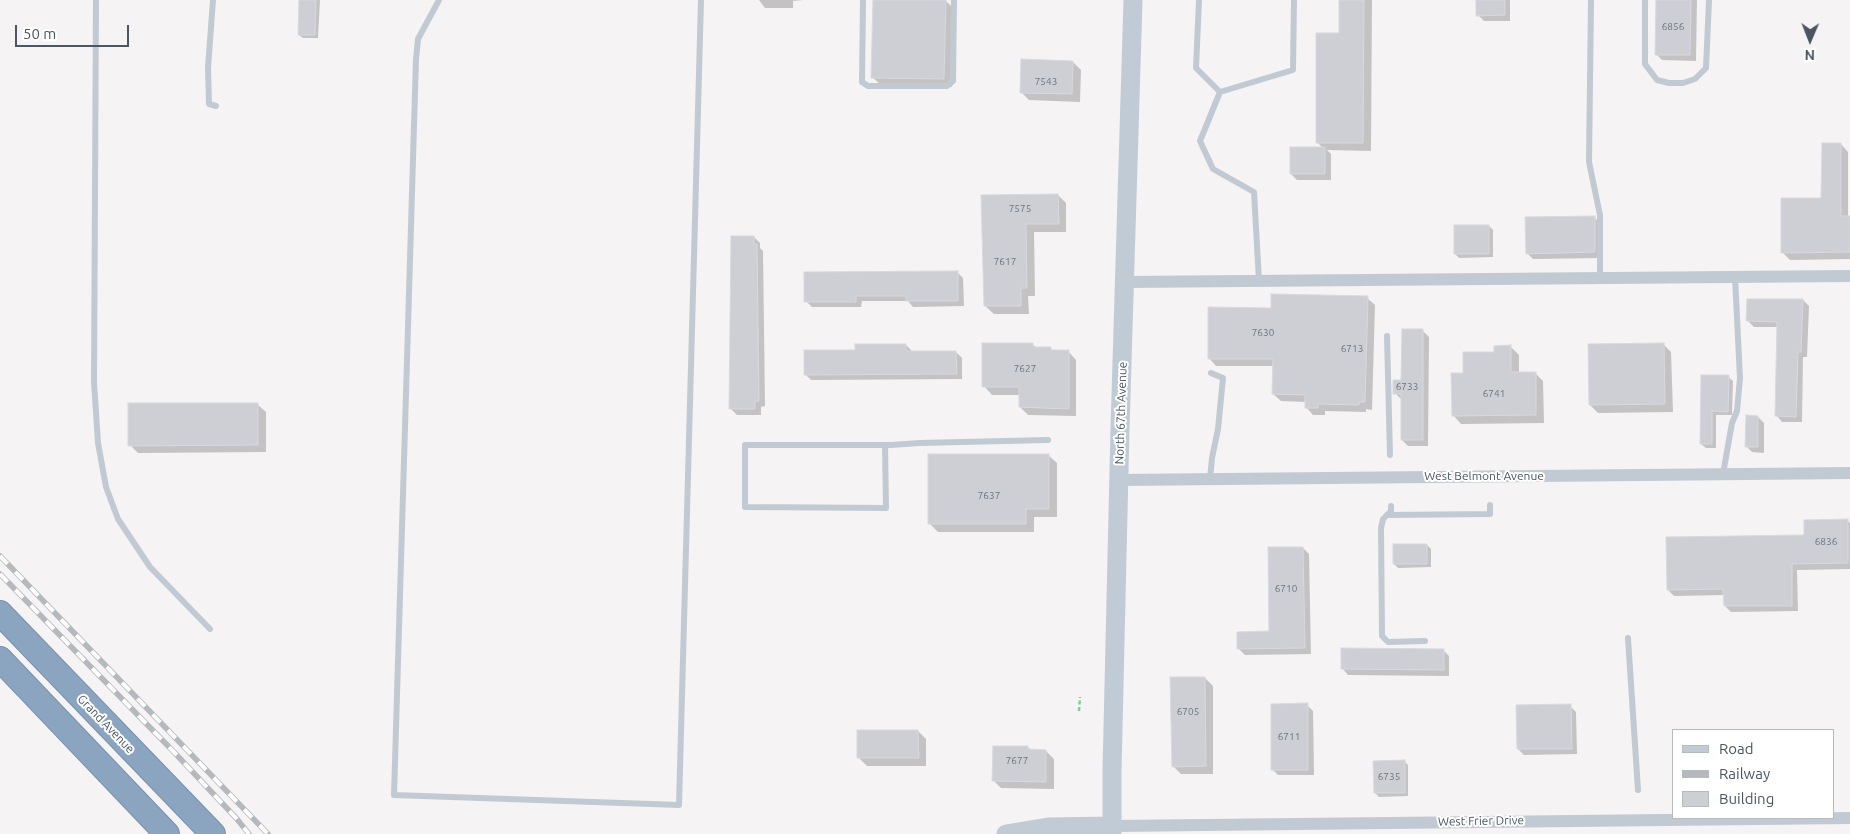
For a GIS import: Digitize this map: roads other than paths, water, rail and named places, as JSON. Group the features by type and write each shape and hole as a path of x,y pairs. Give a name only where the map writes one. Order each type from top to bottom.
{"highway":[{"name":"Grand Avenue","path":"0,614 212,834"},
{"path":"0,659 166,834"}],"main road":[{"name":"North 67th Avenue","path":"1112,830 1124,282 1133,0"},
{"path":"1006,834 1048,827 1112,830"}],"street":[{"path":"1124,282 1850,276"},
{"name":"West Belmont Avenue","path":"1119,480 1850,473"},
{"name":"West Frier Drive","path":"1835,818 1850,818"},
{"name":"West Frier Drive","path":"1112,830 1421,828 1807,819"}],"lane":[{"path":"96,0 94,382 98,444 106,488 118,519 150,567 210,629"},
{"path":"213,0 208,68 209,104 216,106"},
{"path":"439,0 418,39 416,59 394,795 679,805 701,0"},
{"path":"863,0 862,82 868,86 947,86 953,81 954,0"},
{"path":"1199,0 1196,68 1220,92"},
{"path":"1220,92 1293,70 1294,0"},
{"path":"1592,0 1589,162 1600,215 1600,278"},
{"path":"1645,0 1645,64 1657,80 1669,83 1684,83 1694,79 1706,68 1709,0"},
{"path":"1220,92 1200,141 1213,169 1254,192 1259,281"},
{"path":"1723,474 1732,423 1737,411 1740,378 1735,277"},
{"path":"1387,336 1390,455"},
{"path":"1210,479 1218,429 1223,378 1211,373"},
{"path":"885,445 886,508 745,508 745,445 885,445 1048,440"},
{"path":"1387,515 1490,514 1490,504"},
{"path":"1391,506 1391,511 1383,519 1381,528 1382,636 1388,642 1425,641"},
{"path":"1628,638 1638,790"}],"railway":[{"path":"0,556 268,834"},
{"path":"0,574 172,750 249,834"}]}
